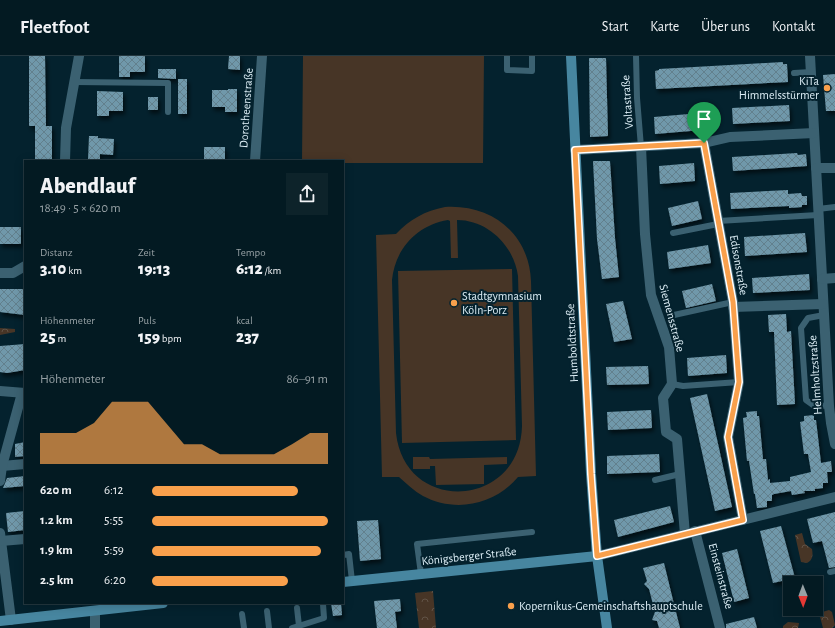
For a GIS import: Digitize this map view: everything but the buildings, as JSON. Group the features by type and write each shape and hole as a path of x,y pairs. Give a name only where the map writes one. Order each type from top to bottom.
{"street":[{"path":"65,160 66,128 79,56"},
{"name":"Dorotheenstraße","path":"255,160 262,56"},
{"name":"Humboldtstraße","path":"571,56 591,474 597,556 608,628"},
{"name":"Helmholtzstraße","path":"810,56 823,304 831,423 835,444"},
{"path":"575,150 704,143 730,137 814,133"},
{"name":"Edisonstraße","path":"704,143 733,305 739,382 728,437 743,520"},
{"name":"Siemensstraße","path":"641,147 645,234 651,295 669,347 672,384"},
{"path":"816,168 835,168"},
{"path":"0,273 13,273 24,267"},
{"path":"822,279 835,278"},
{"path":"733,305 823,304"},
{"path":"672,384 663,398 666,432 677,438 685,534"},
{"path":"0,390 24,393 2,466 0,481"},
{"path":"2,466 24,464"},
{"path":"597,556 835,497"},
{"name":"Einsteinstraße","path":"695,531 720,628"},
{"path":"24,539 0,537 5,623 142,604"},
{"name":"Königsberger Straße","path":"347,582 597,556"},
{"path":"95,611 95,628"}],"lane":[{"path":"507,56 507,70 532,71 532,56"},
{"name":"Voltastraße","path":"636,56 637,98 641,147"},
{"path":"794,73 811,72"},
{"path":"74,82 168,83 168,112"},
{"path":"673,233 718,223 818,212 835,207"},
{"path":"674,315 733,305"},
{"path":"824,315 808,318 802,328 806,400 813,405 830,406"},
{"path":"672,384 683,386 739,382"},
{"path":"655,480 680,474"},
{"path":"421,574 418,544 532,532"},
{"path":"344,555 349,554 347,582"},
{"path":"292,628 324,618 323,604"},
{"path":"297,608 299,626"},
{"path":"267,611 269,628"},
{"path":"242,614 244,628"}],"green space":[{"path":"303,56 484,56 483,163 344,163 344,160 302,160"},
{"path":"445,207 462,207 492,216 504,225 515,236 523,249 529,264 531,281 536,476 518,477 509,487 486,500 461,505 435,501 423,496 399,477 382,477 376,235 396,234 412,220 424,213","holes":["448,220 450,221 451,258 458,258 457,220 468,221 489,230 498,237 511,255 516,265 518,276 522,426 516,453 503,474 484,486 462,491 439,489 419,478 404,460 396,433 392,280 394,269 403,249 417,233 437,223"]},
{"path":"512,269 516,440 402,443 398,271"},
{"path":"0,328 15,329 15,332 0,335"},
{"path":"413,457 429,457 430,459 507,457 507,464 484,465 484,484 436,485 435,466 430,466 430,469 413,469"},
{"path":"802,533 805,544 812,549 812,557 807,563 801,562 795,535"},
{"path":"433,591 436,628 419,628 415,593"},
{"path":"829,610 832,612 835,625 832,628 823,628 820,616 823,616 823,612"},
{"path":"788,622 799,623 798,628 783,628 783,626"}],"place":[{"name":"KiTa Himmelsstürmer","path":"827,88"},
{"name":"Stadtgymnasium Köln-Porz","path":"454,303"},
{"name":"Kopernikus-Gemeinschaftshauptschule","path":"511,606"}],"route":[{"path":"704,143 733,302 739,382 728,437 743,520 597,556 591,474 575,150 704,143"}]}
